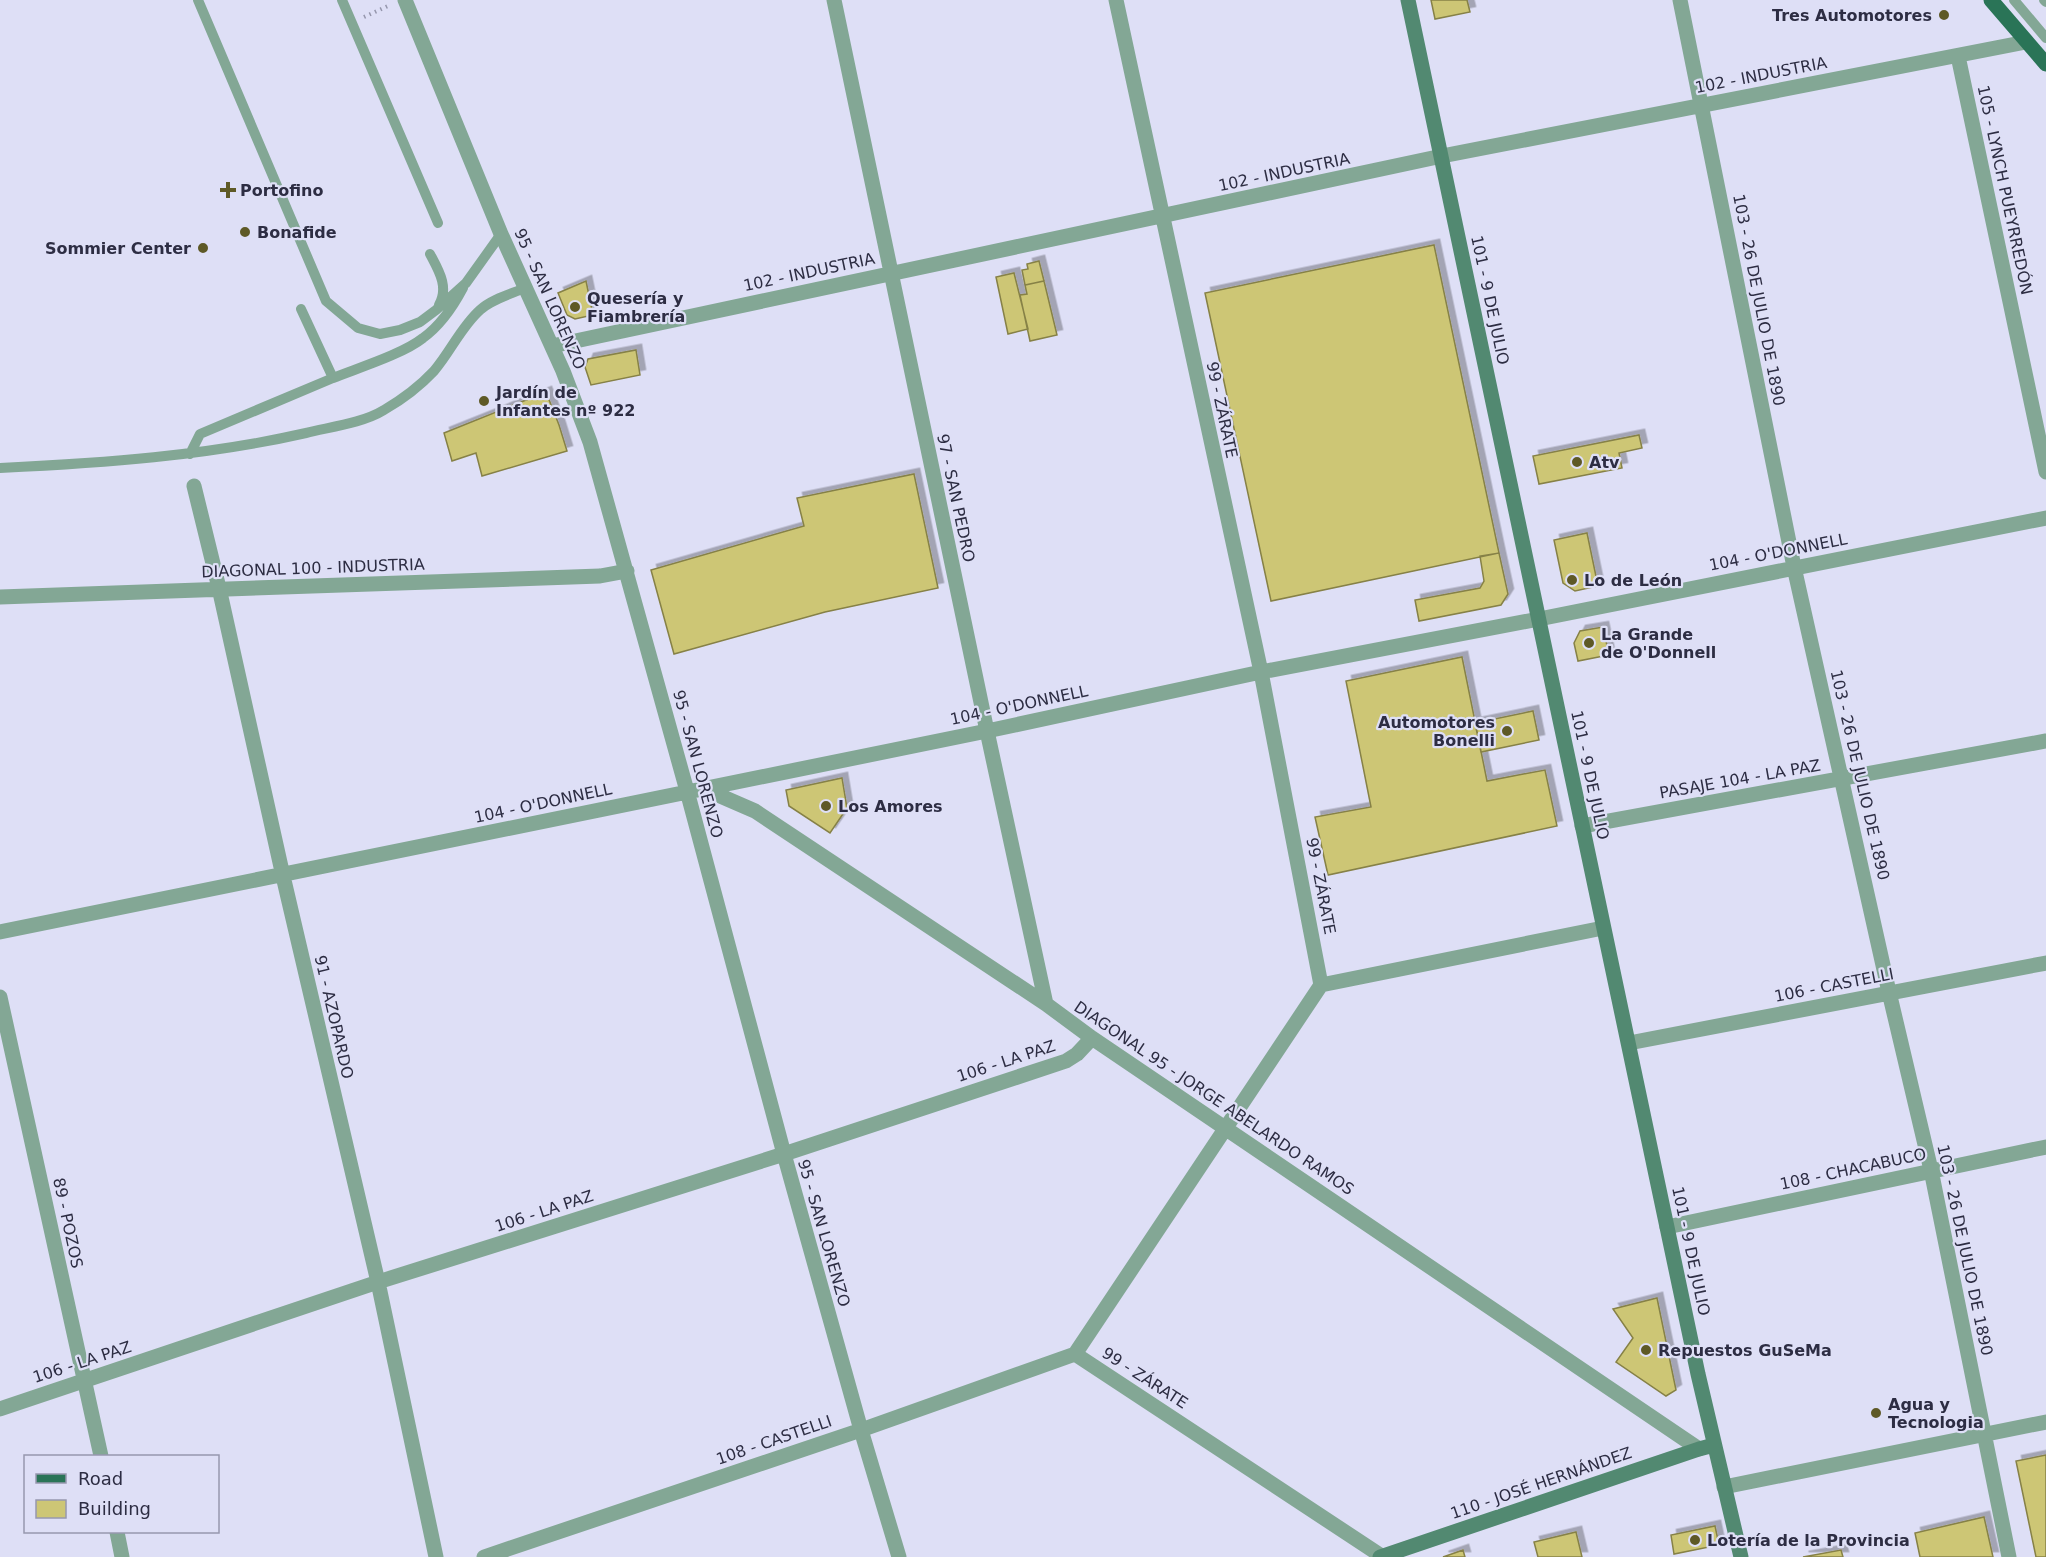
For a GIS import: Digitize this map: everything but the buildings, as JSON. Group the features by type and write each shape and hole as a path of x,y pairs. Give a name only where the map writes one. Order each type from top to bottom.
{"main road":[{"path":"1991,0 2046,64"}],"street":[{"name":"97 - SAN PEDRO","path":"834,0 1046,1004"},
{"name":"99 - ZÁRATE","path":"1116,0 1261,672 1321,985 1075,1354 1382,1557"},
{"name":"101 - 9 DE JULIO","path":"1408,0 1603,928 1714,1446 1741,1557"},
{"name":"103 - 26 DE JULIO DE 1890","path":"1680,0 1794,567 1931,1170 2009,1557"},
{"name":"95 - SAN LORENZO","path":"400,2 501,234 564,371 590,442 694,789 784,1154 899,1557"},
{"name":"102 - INDUSTRIA","path":"552,346 1442,156 2026,42"},
{"name":"105 - LYNCH PUEYRREDÓN","path":"1959,56 2046,472"},
{"name":"91 - AZOPARDO","path":"194,486 378,1282 436,1557"},
{"name":"104 - O'DONNELL","path":"0,932 987,731 1261,672 1539,620 2046,518"},
{"name":"DIAGONAL 100 - INDUSTRIA","path":"0,597 600,576 627,571"},
{"name":"PASAJE 104 - LA PAZ","path":"1582,826 2046,741"},
{"name":"DIAGONAL 95 - JORGE ABELARDO RAMOS","path":"694,789 755,811 1046,1004 1092,1038 1699,1449"},
{"path":"1321,985 1603,928"},
{"name":"106 - CASTELLI","path":"1629,1043 2046,963"},
{"name":"89 - POZOS","path":"0,997 101,1455"},
{"name":"106 - LA PAZ","path":"0,1408 378,1282 784,1154 1066,1061 1077,1054 1092,1038"},
{"name":"108 - CHACABUCO","path":"1667,1227 2046,1147"},
{"name":"108 - CASTELLI","path":"484,1557 861,1430 1075,1354"},
{"path":"1724,1487 2046,1422"},
{"name":"110 - JOSÉ HERNÁNDEZ","path":"1382,1557 1699,1449 1714,1446"},
{"path":"117,1533 122,1557"}],"lane":[{"path":"198,0 326,301 358,328 380,334 400,330 420,322 466,283"},
{"path":"342,0 438,223"},
{"path":"2014,0 2046,38 2026,42"},
{"path":"190,454 200,434 421,340 439,324 455,303 466,283 501,234"},
{"path":"430,254 444,287 444,297 436,310"},
{"path":"0,468 90,464 190,454 274,440 347,424 382,412 412,392 435,370 465,325 482,308 525,288"},
{"path":"301,309 333,378"}],"path":[{"path":"352,22 400,2"}],"place":[{"name":"Tres Automotores","path":"1944,15"},
{"name":"Portofino","path":"228,190"},
{"name":"Bonafide","path":"245,232"},
{"name":"Sommier Center","path":"203,248"},
{"name":"Quesería y Fiambrería","path":"575,307"},
{"name":"Jardín de Infantes nº 922","path":"484,401"},
{"name":"Atv","path":"1577,462"},
{"name":"Lo de León","path":"1572,580"},
{"name":"La Grande de O'Donnell","path":"1589,643"},
{"name":"Automotores Bonelli","path":"1507,731"},
{"name":"Los Amores","path":"826,806"},
{"name":"Repuestos GuSeMa","path":"1646,1350"},
{"name":"Agua y Tecnologia","path":"1876,1413"},
{"name":"Lotería de la Provincia","path":"1695,1540"}]}
